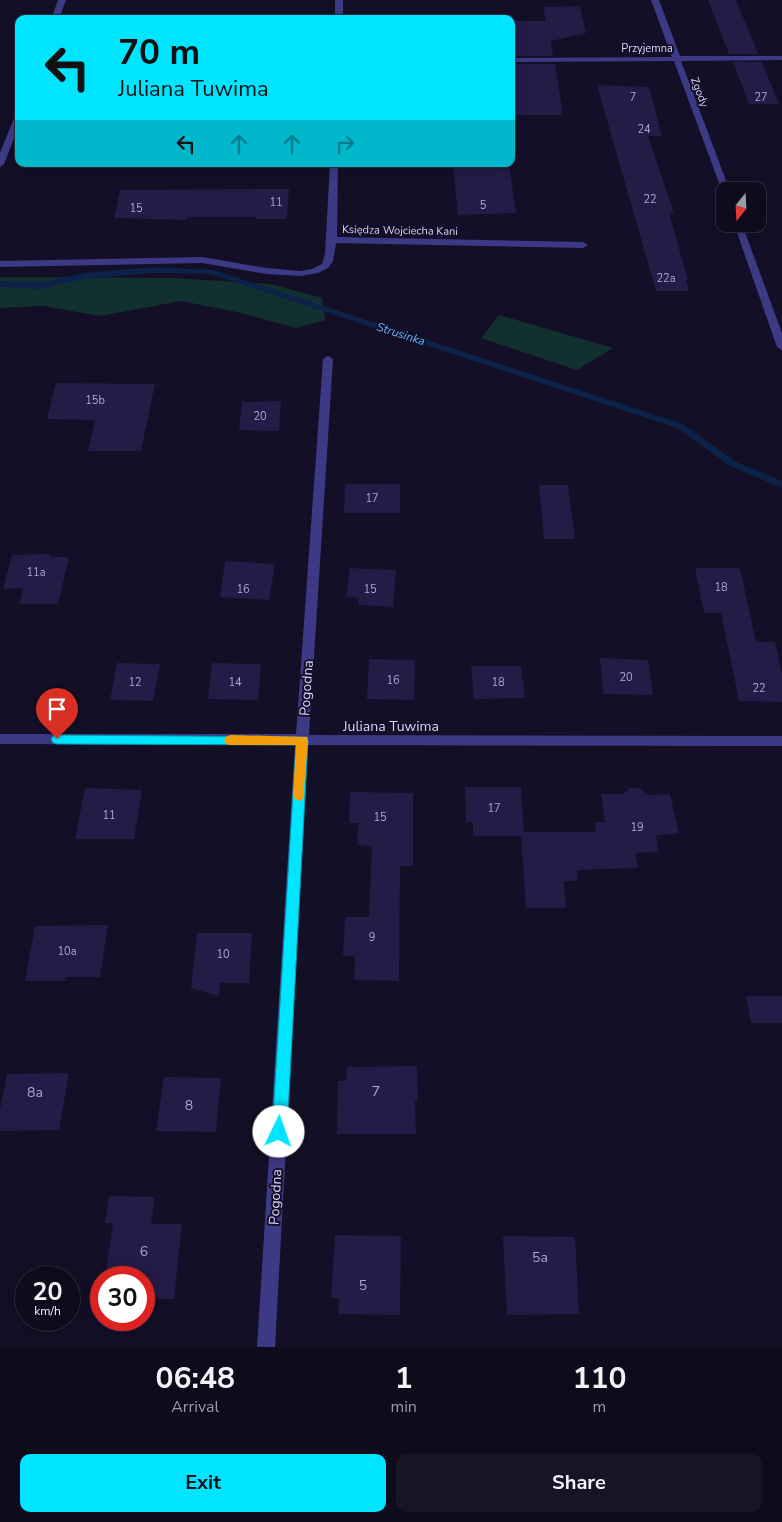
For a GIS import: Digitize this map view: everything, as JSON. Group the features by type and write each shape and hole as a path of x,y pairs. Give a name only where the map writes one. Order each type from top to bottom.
{"street":[{"path":"56,15 62,0"},
{"path":"338,15 339,0"},
{"name":"Zgody","path":"655,0 723,182"},
{"name":"Przyjemna","path":"515,60 782,58"},
{"path":"0,164 15,125"},
{"path":"332,240 334,167"},
{"path":"741,232 782,347"},
{"name":"Księdza Wojciecha Kani","path":"0,264 202,260 224,262 277,273 304,274 324,267 328,261 332,240 583,245"},
{"name":"Pogodna","path":"266,1347 302,741 328,359"},
{"name":"Juliana Tuwima","path":"0,739 782,741"}],"green space":[{"path":"0,277 172,278 271,284 322,298 325,320 296,328 237,312 181,301 100,316 43,306 0,308"},
{"path":"499,315 613,348 577,370 481,338"}],"building":[{"path":"708,0 736,0 758,54 729,54"},
{"path":"580,6 586,33 551,41 553,56 515,56 515,21 546,21 543,7"},
{"path":"733,62 762,62 779,104 749,104"},
{"path":"515,64 555,64 563,115 515,115"},
{"path":"597,85 649,87 662,136 648,136 674,213 669,213 688,280 686,280 689,291 656,291"},
{"path":"453,167 509,167 516,213 458,215"},
{"path":"289,189 287,219 256,219 256,217 187,217 187,220 114,218 120,190"},
{"path":"56,383 155,384 141,451 88,451 95,420 47,419"},
{"path":"281,401 279,431 239,430 242,402"},
{"path":"345,484 400,484 400,513 344,513"},
{"path":"539,485 568,485 575,539 544,539"},
{"path":"51,554 51,557 69,557 58,604 19,604 23,588 3,589 12,555"},
{"path":"225,561 275,564 269,600 220,597"},
{"path":"350,568 396,570 393,607 358,605 359,598 346,597"},
{"path":"695,568 740,568 756,642 775,642 782,674 782,702 739,701 721,613 704,613"},
{"path":"600,658 648,660 653,695 603,694"},
{"path":"369,659 415,660 414,700 367,699"},
{"path":"117,663 160,664 153,701 110,700"},
{"path":"212,663 261,664 258,700 208,699"},
{"path":"471,666 521,666 525,698 474,699"},
{"path":"465,787 521,787 524,832 596,832 595,822 605,822 601,794 624,794 629,788 640,788 649,795 670,794 679,834 656,835 659,852 635,853 638,868 577,870 578,881 564,881 566,908 526,908 521,836 473,836 473,822 466,822"},
{"path":"85,788 142,790 134,839 75,839"},
{"path":"350,792 413,793 413,866 400,866 399,981 354,980 355,956 343,956 345,917 369,917 372,846 357,845 358,823 349,823"},
{"path":"108,925 100,977 66,977 65,981 25,981 35,926"},
{"path":"197,933 252,933 249,983 220,983 219,996 191,988"},
{"path":"746,996 782,996 782,1023 751,1023"},
{"path":"417,1066 418,1101 415,1101 416,1134 337,1134 338,1081 346,1081 347,1067"},
{"path":"69,1073 59,1130 0,1131 0,1109 7,1074"},
{"path":"164,1077 221,1078 216,1132 156,1131"},
{"path":"109,1196 155,1197 151,1224 182,1224 174,1299 155,1299 155,1266 107,1266 113,1223 105,1223"},
{"path":"335,1235 401,1236 400,1315 338,1314 339,1298 331,1298"},
{"path":"503,1236 575,1237 579,1314 507,1315"}],"waterway":[{"name":"Strusinka","path":"0,284 41,286 84,276 152,270 211,272 680,426 733,464 782,485"}],"slow traffic":[{"path":"230,740 302,741 299,796"}],"route":[{"path":"57,739 302,741 279,1132"}]}
